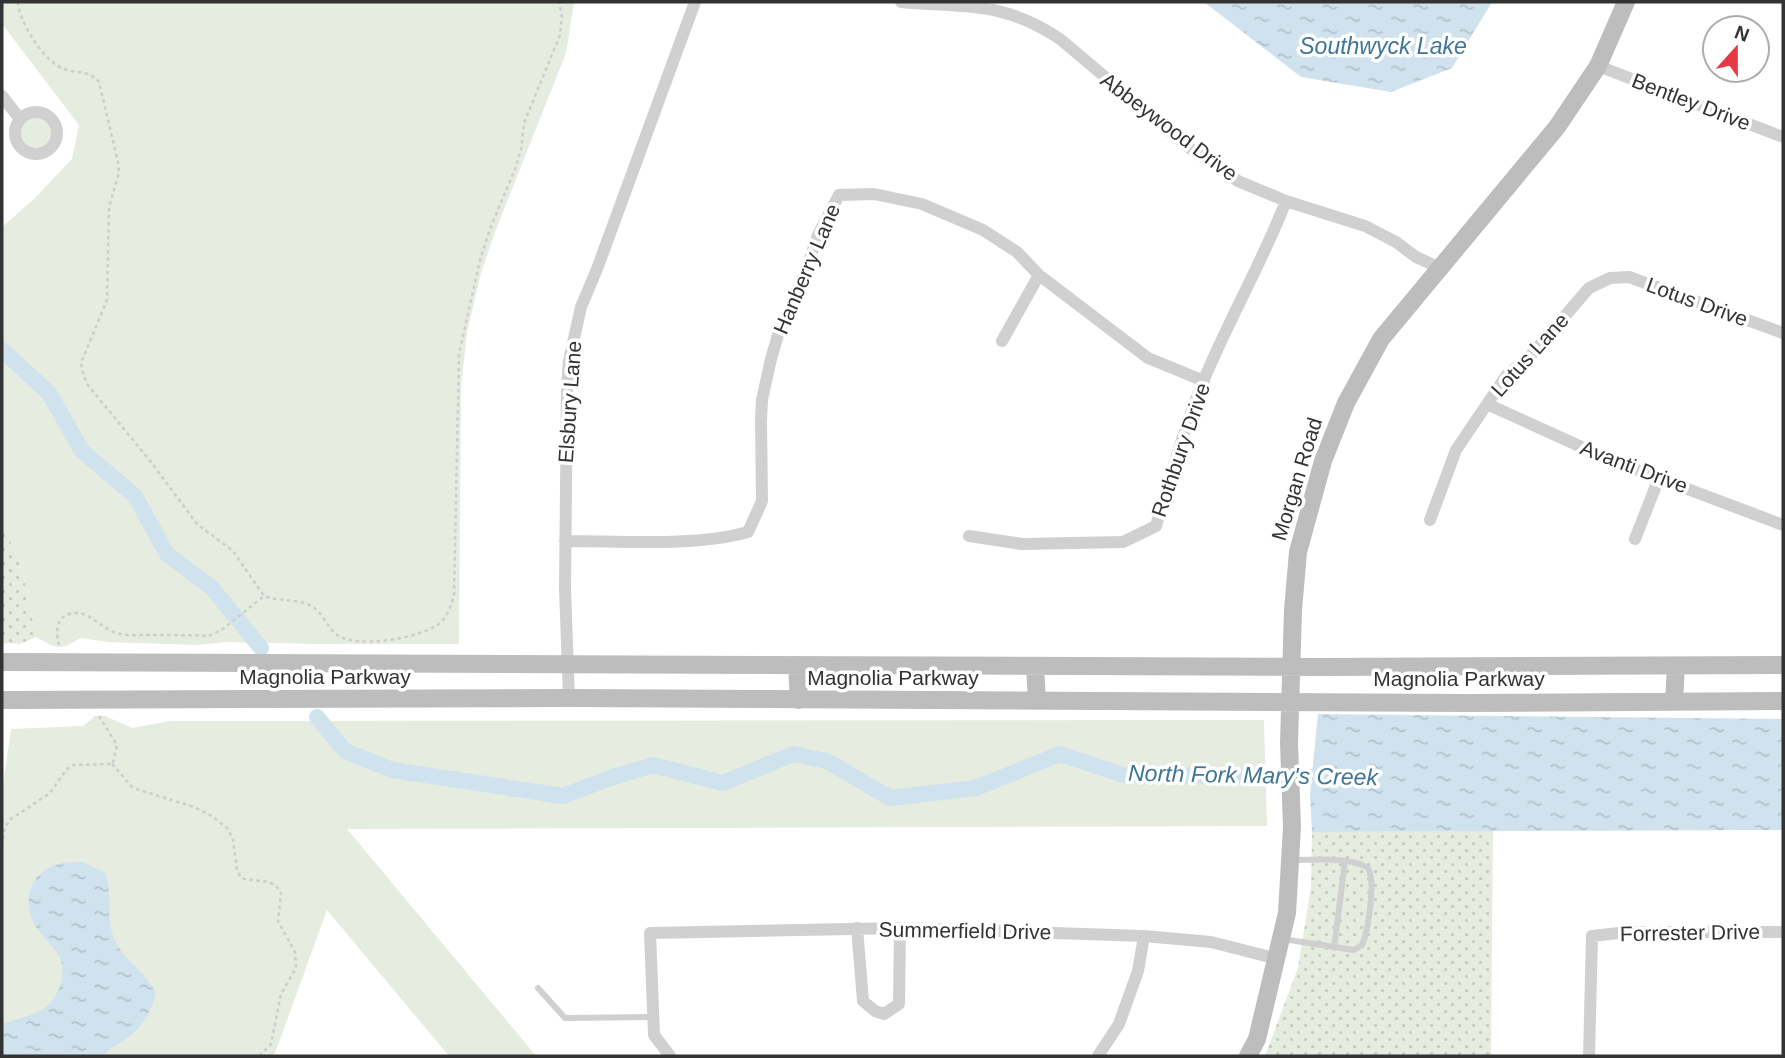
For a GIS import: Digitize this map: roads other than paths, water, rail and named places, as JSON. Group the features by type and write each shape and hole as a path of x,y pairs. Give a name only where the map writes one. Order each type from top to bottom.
{"main road":[{"name":"Morgan Road","path":"1248,1056 1257,1039 1287,913 1292,806 1289,743 1291,667 1298,552 1323,461 1346,403 1381,339 1438,267 1557,127 1598,66 1626,2"},
{"name":"Magnolia Parkway","path":"2,663 1291,667 1783,665"},
{"path":"797,665 799,700"},
{"path":"1035,666 1037,701"},
{"path":"1674,701 1676,666"},
{"name":"Magnolia Parkway","path":"2,700 569,698 1290,702 1783,701"}],"street":[{"name":"Elsbury Lane","path":"569,698 565,541 569,361 581,307 695,2"},
{"name":"Abbeywood Drive","path":"901,2 993,8 1019,16 1059,39 1187,146 1238,181 1286,201 1365,226 1438,267"},
{"name":"Bentley Drive","path":"1598,66 1783,137"},
{"path":"2,96 20,119"},
{"name":"Hanberry Lane","path":"565,541 727,538 748,531 762,501 762,400 771,359 818,235 839,195 874,194 922,204 983,230 1017,252 1039,275 1148,358 1204,381"},
{"name":"Rothbury Drive","path":"969,536 1022,544 1123,542 1157,526 1178,449 1204,381 1270,243 1286,201"},
{"path":"1002,341 1039,275"},
{"name":"Lotus Drive","path":"1610,278 1629,277 1783,333"},
{"name":"Lotus Lane","path":"1430,520 1456,450 1506,376 1533,354 1589,288 1610,278"},
{"name":"Avanti Drive","path":"1487,404 1608,459 1783,525"},
{"path":"1635,540 1659,478"},
{"path":"857,928 863,1001 875,1011 884,1014 899,1003 900,928"},
{"name":"Summerfield Drive","path":"653,1017 650,933 900,928 1144,936 1211,943 1278,959"},
{"name":"Forrester Drive","path":"1590,1056 1592,936 1628,932 1783,932"},
{"path":"1098,1056 1119,1024 1138,971 1144,936"},
{"path":"653,1017 654,1035 670,1056"}],"lane":[{"path":"1282,939 1354,950 1362,945 1367,927 1371,873 1363,864 1290,860"},
{"path":"1334,948 1345,861"},
{"path":"538,988 565,1018 653,1017"}],"water":[{"name":"Southwyck Lake","path":"1204,2 1492,2 1452,68 1391,92 1301,77"},
{"path":"1318,714 1783,719 1783,830 1312,832 1310,795"},
{"path":"84,862 105,873 109,889 111,930 119,947 156,994 151,1007 137,1030 104,1056 2,1056 2,1024 43,1009 54,998 62,977 59,956 38,929 31,915 29,896 32,887 36,879 51,866"}],"waterway":[{"name":"North Fork Mary's Creek","path":"2,350 49,393 82,451 135,496 167,554 212,588 261,648"},
{"name":"North Fork Mary's Creek","path":"317,717 345,751 392,770 563,796 653,765 723,783 793,754 827,761 890,798 976,788 1060,754 1123,775 1333,777"}]}
